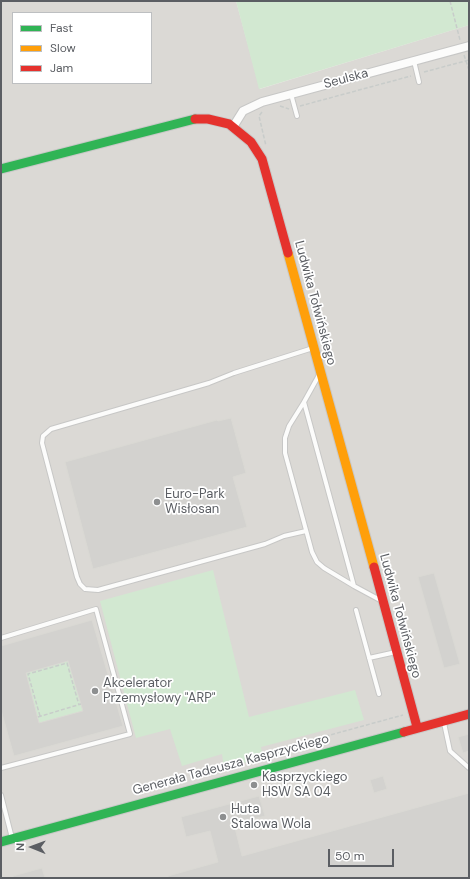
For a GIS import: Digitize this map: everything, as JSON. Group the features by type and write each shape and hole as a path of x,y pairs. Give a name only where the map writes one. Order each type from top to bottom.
{"street":[{"name":"Seulska","path":"233,127 240,114 248,107 290,94 466,46"},
{"name":"Ludwika Tołwińskiego","path":"1,169 192,119 208,119 233,127 244,135 258,152 267,176 417,728"},
{"name":"Generała Tadeusza Kasprzyckiego","path":"1,842 469,714"}],"lane":[{"path":"414,60 419,82"},
{"path":"290,94 297,116"},
{"path":"306,531 284,536 265,544 98,590 85,589 80,584 77,577 42,443 43,436 52,429 209,383 234,373 314,348"},
{"path":"320,374 289,426 285,438 285,453 306,531 316,562 382,602"},
{"path":"304,402 354,586"},
{"path":"1,638 96,609 130,734 1,768"},
{"path":"356,610 379,694"},
{"path":"369,658 396,652"},
{"path":"444,720 450,751 469,768"},
{"path":"1,795 12,839"}],"path":[{"path":"450,1 466,46 466,61 469,70"},
{"path":"275,107 280,106 287,110 469,60"},
{"path":"258,152 267,145 259,116 265,110"},
{"path":"67,663 80,705 39,716 28,674 67,663"}],"shaded area":[{"name":"Huta Stalowa Wola","path":"1,1 236,1 260,89 469,25 469,878 1,878"}],"green space":[{"path":"236,1 469,1 469,25 259,89"},
{"path":"213,570 249,717 355,690 364,720 261,747 263,758 224,768 222,754 182,766 170,729 136,738 100,601"},
{"path":"68,661 83,711 39,723 26,673"}],"building":[{"name":"Euro-Park Wisłosan","path":"231,418 246,473 233,477 247,527 93,569 65,462 217,420"},
{"path":"434,573 460,664 444,668 418,577"},
{"name":"Akcelerator Przemysłowy \"ARP\"","path":"92,620 123,726 14,756 1,710 1,646","holes":["68,661 83,711 39,723 26,673"]},
{"path":"469,734 469,751 463,753 458,737"},
{"path":"383,776 387,789 374,793 370,780"},
{"path":"469,793 469,878 168,878 168,876 218,862 210,831 186,837 181,817 259,796 265,816 234,824 242,856"},
{"path":"42,868 45,878 13,878 13,876"}],"traffic: fast":[{"path":"1,169 195,119"},
{"path":"1,842 404,732"}],"traffic: slow":[{"path":"288,253 374,567"}],"traffic: jam":[{"path":"195,119 208,119 229,124 251,142 262,159 288,253"},
{"path":"374,567 417,727"},
{"path":"404,732 469,714"}],"place":[{"name":"Euro-Park Wisłosan","path":"157,502"},
{"name":"Akcelerator Przemysłowy \"ARP\"","path":"95,691"},
{"name":"Kasprzyckiego HSW SA 04","path":"254,785"},
{"name":"Huta Stalowa Wola","path":"223,817"}]}
